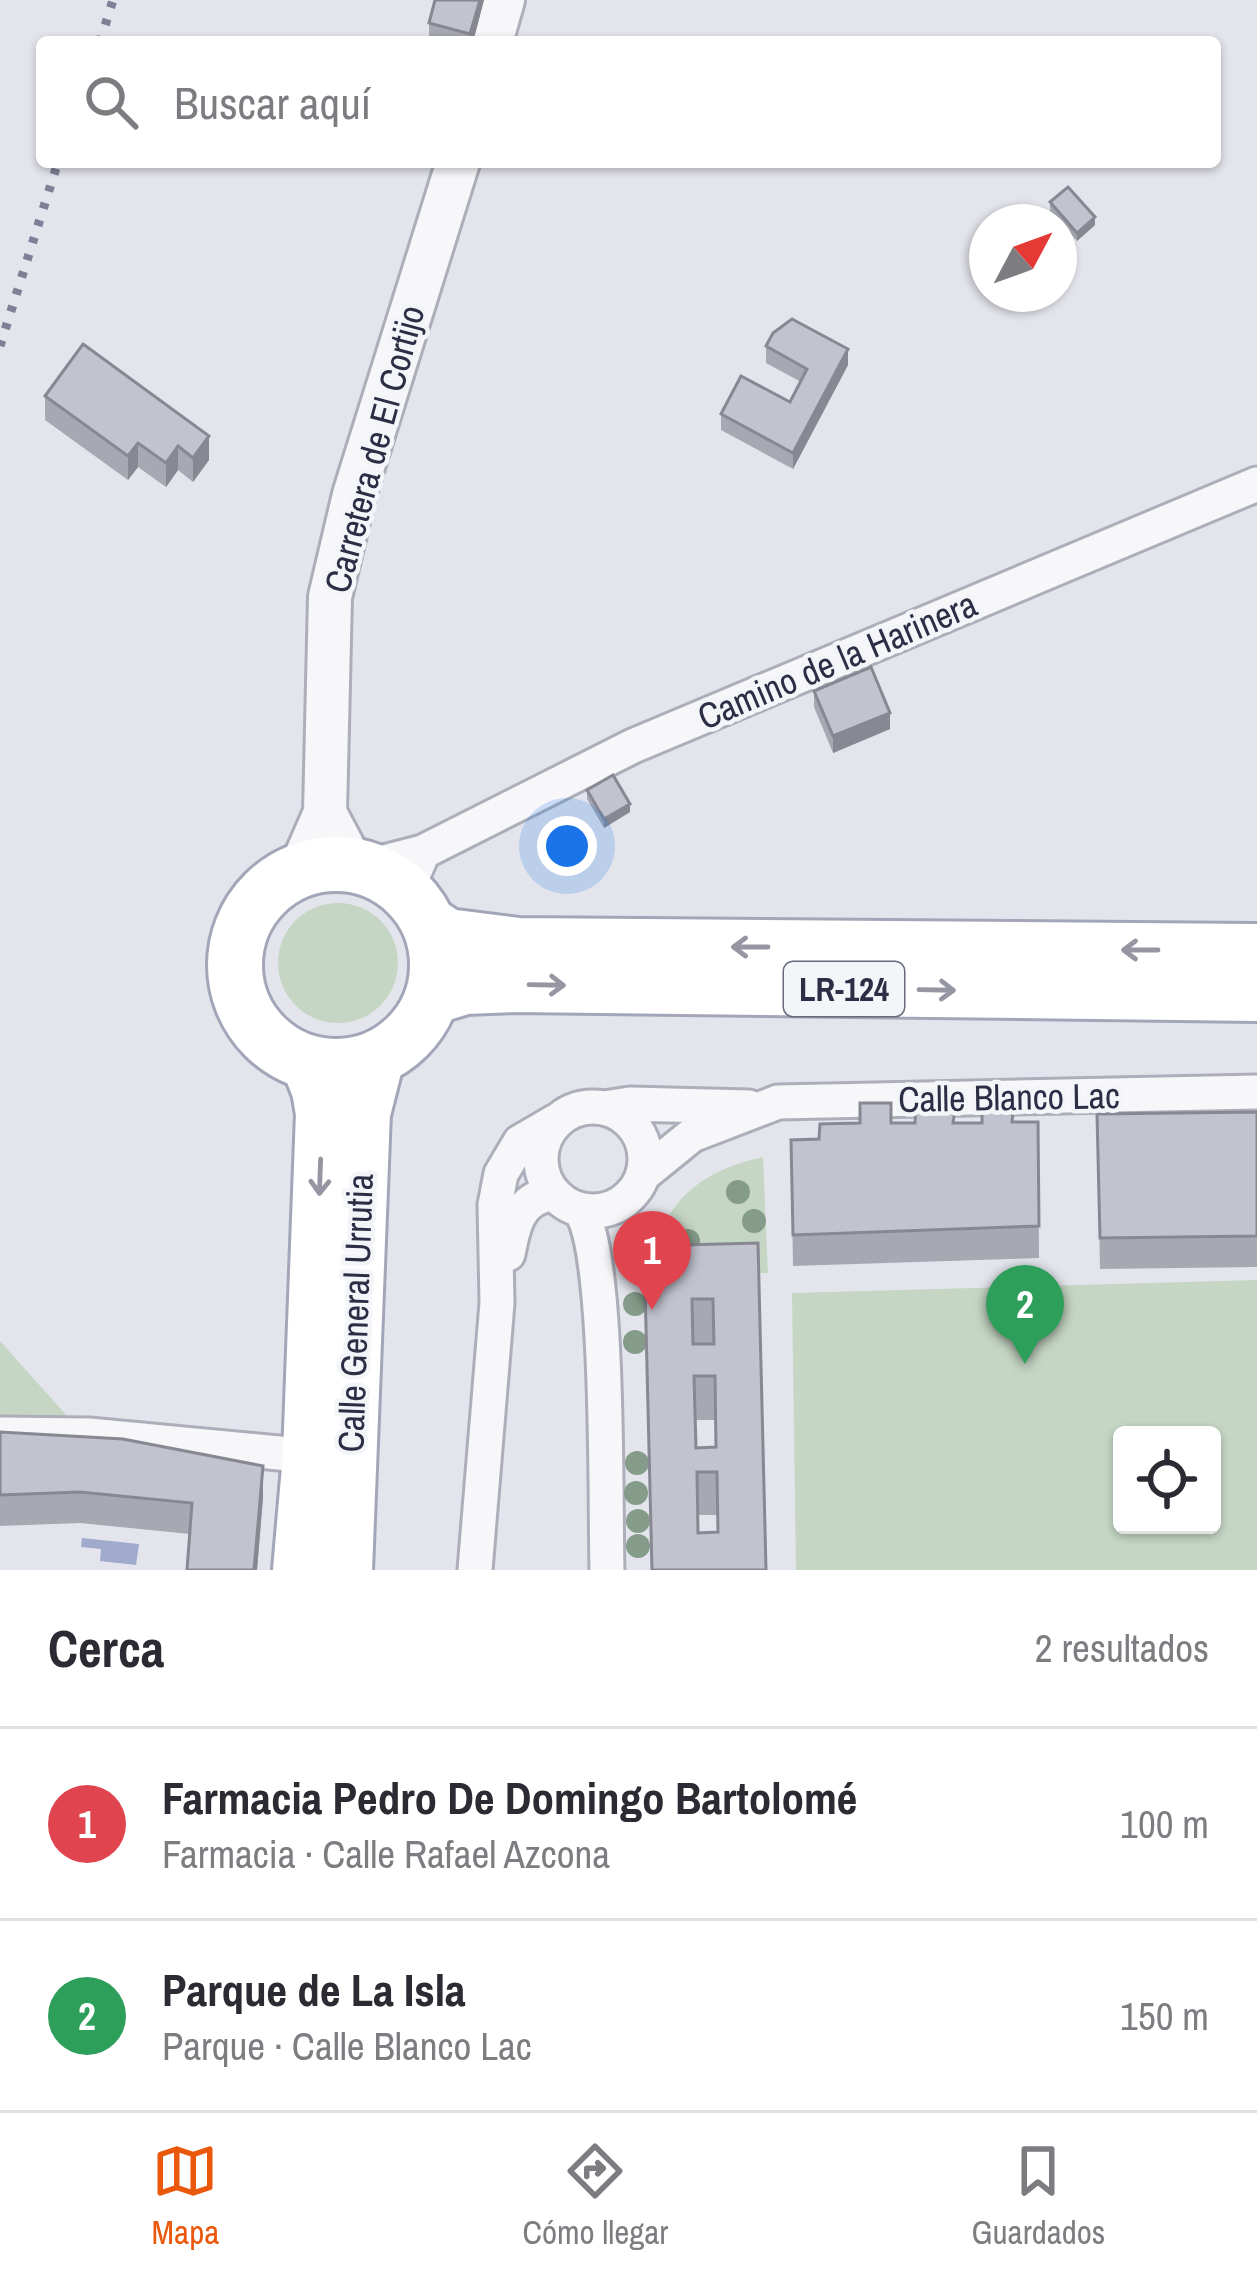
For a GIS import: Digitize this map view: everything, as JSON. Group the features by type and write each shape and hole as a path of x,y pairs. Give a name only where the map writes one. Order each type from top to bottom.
{"main road":[{"path":"379,878 437,961 432,997 411,1034 377,1058 343,1066 308,1062 285,1052 257,1027 239,994 235,969 244,920 278,881 379,878 447,936 518,945 1257,950"},
{"name":"LR-124","path":"432,997 465,987 518,985 1257,994"},
{"name":"Calle General Urrutia","path":"345,1570 364,1113 377,1058"},
{"name":"Calle General Urrutia","path":"300,1570 310,1456 323,1112 308,1062"}],"street":[{"path":"493,36 503,0"},
{"name":"Carretera de El Cortijo","path":"379,878 325,813 330,597 354,495 456,168"},
{"name":"Camino de la Harinera","path":"379,878 633,746 1257,484"},
{"name":"Calle Blanco Lac","path":"644,1174 692,1136 778,1102 1257,1092"},
{"name":"Calle Blanco Lac","path":"604,1108 630,1104 763,1107"},
{"path":"475,1570 497,1303 495,1205 502,1174 520,1142 570,1111 604,1108 633,1125 645,1157 644,1174 614,1216 599,1279"},
{"path":"556,1121 540,1157 546,1183 588,1221 599,1279 607,1570"},
{"path":"497,1303 516,1216 541,1195 595,1212 622,1203"},
{"path":"0,1434 89,1435 310,1456"}],"green space":[{"path":"338,903 361,908 380,921 393,940 398,963 393,986 380,1005 361,1018 338,1023 315,1018 296,1005 283,986 278,963 283,940 296,921 315,908"},
{"path":"763,1157 768,1273 647,1276 661,1230 684,1196 718,1172"},
{"path":"1257,1280 1257,1570 796,1570 792,1293"},
{"path":"0,1341 67,1416 0,1416"}],"water":[{"path":"82,1538 139,1544 136,1565 100,1561 101,1549 81,1547"}],"building":[{"path":"435,0 480,0 470,34 429,23"},
{"path":"1068,187 1095,217 1077,233 1077,204 1050,202"},
{"path":"792,319 848,349 793,453 721,414 741,376 790,402 807,369 766,346 773,333"},
{"path":"83,344 209,436 193,458 178,446 166,463 138,443 128,456 45,396"},
{"path":"871,667 890,713 833,736 814,691"},
{"path":"613,775 630,804 604,819 587,790"},
{"path":"982,1102 1014,1102 1012,1122 1038,1122 1039,1226 793,1235 791,1140 819,1139 820,1124 860,1123 860,1103 891,1103 891,1123 915,1123 916,1103 956,1103 953,1123 982,1123"},
{"path":"1257,1112 1257,1236 1100,1238 1097,1114"},
{"path":"758,1243 766,1570 652,1570 644,1246","holes":["692,1299 713,1299 714,1344 693,1344","694,1376 715,1376 716,1447 696,1448","697,1472 717,1472 718,1532 698,1533"]},
{"path":"0,1432 123,1439 263,1466 254,1570 187,1570 192,1503 80,1492 0,1495"}],"railway":[{"path":"102,36 113,0"},
{"path":"0,346 56,168"}],"place":[{"name":"Farmacia Pedro De Domingo Bartolomé","path":"652,1310"},
{"name":"Parque de La Isla","path":"1025,1364"}]}
